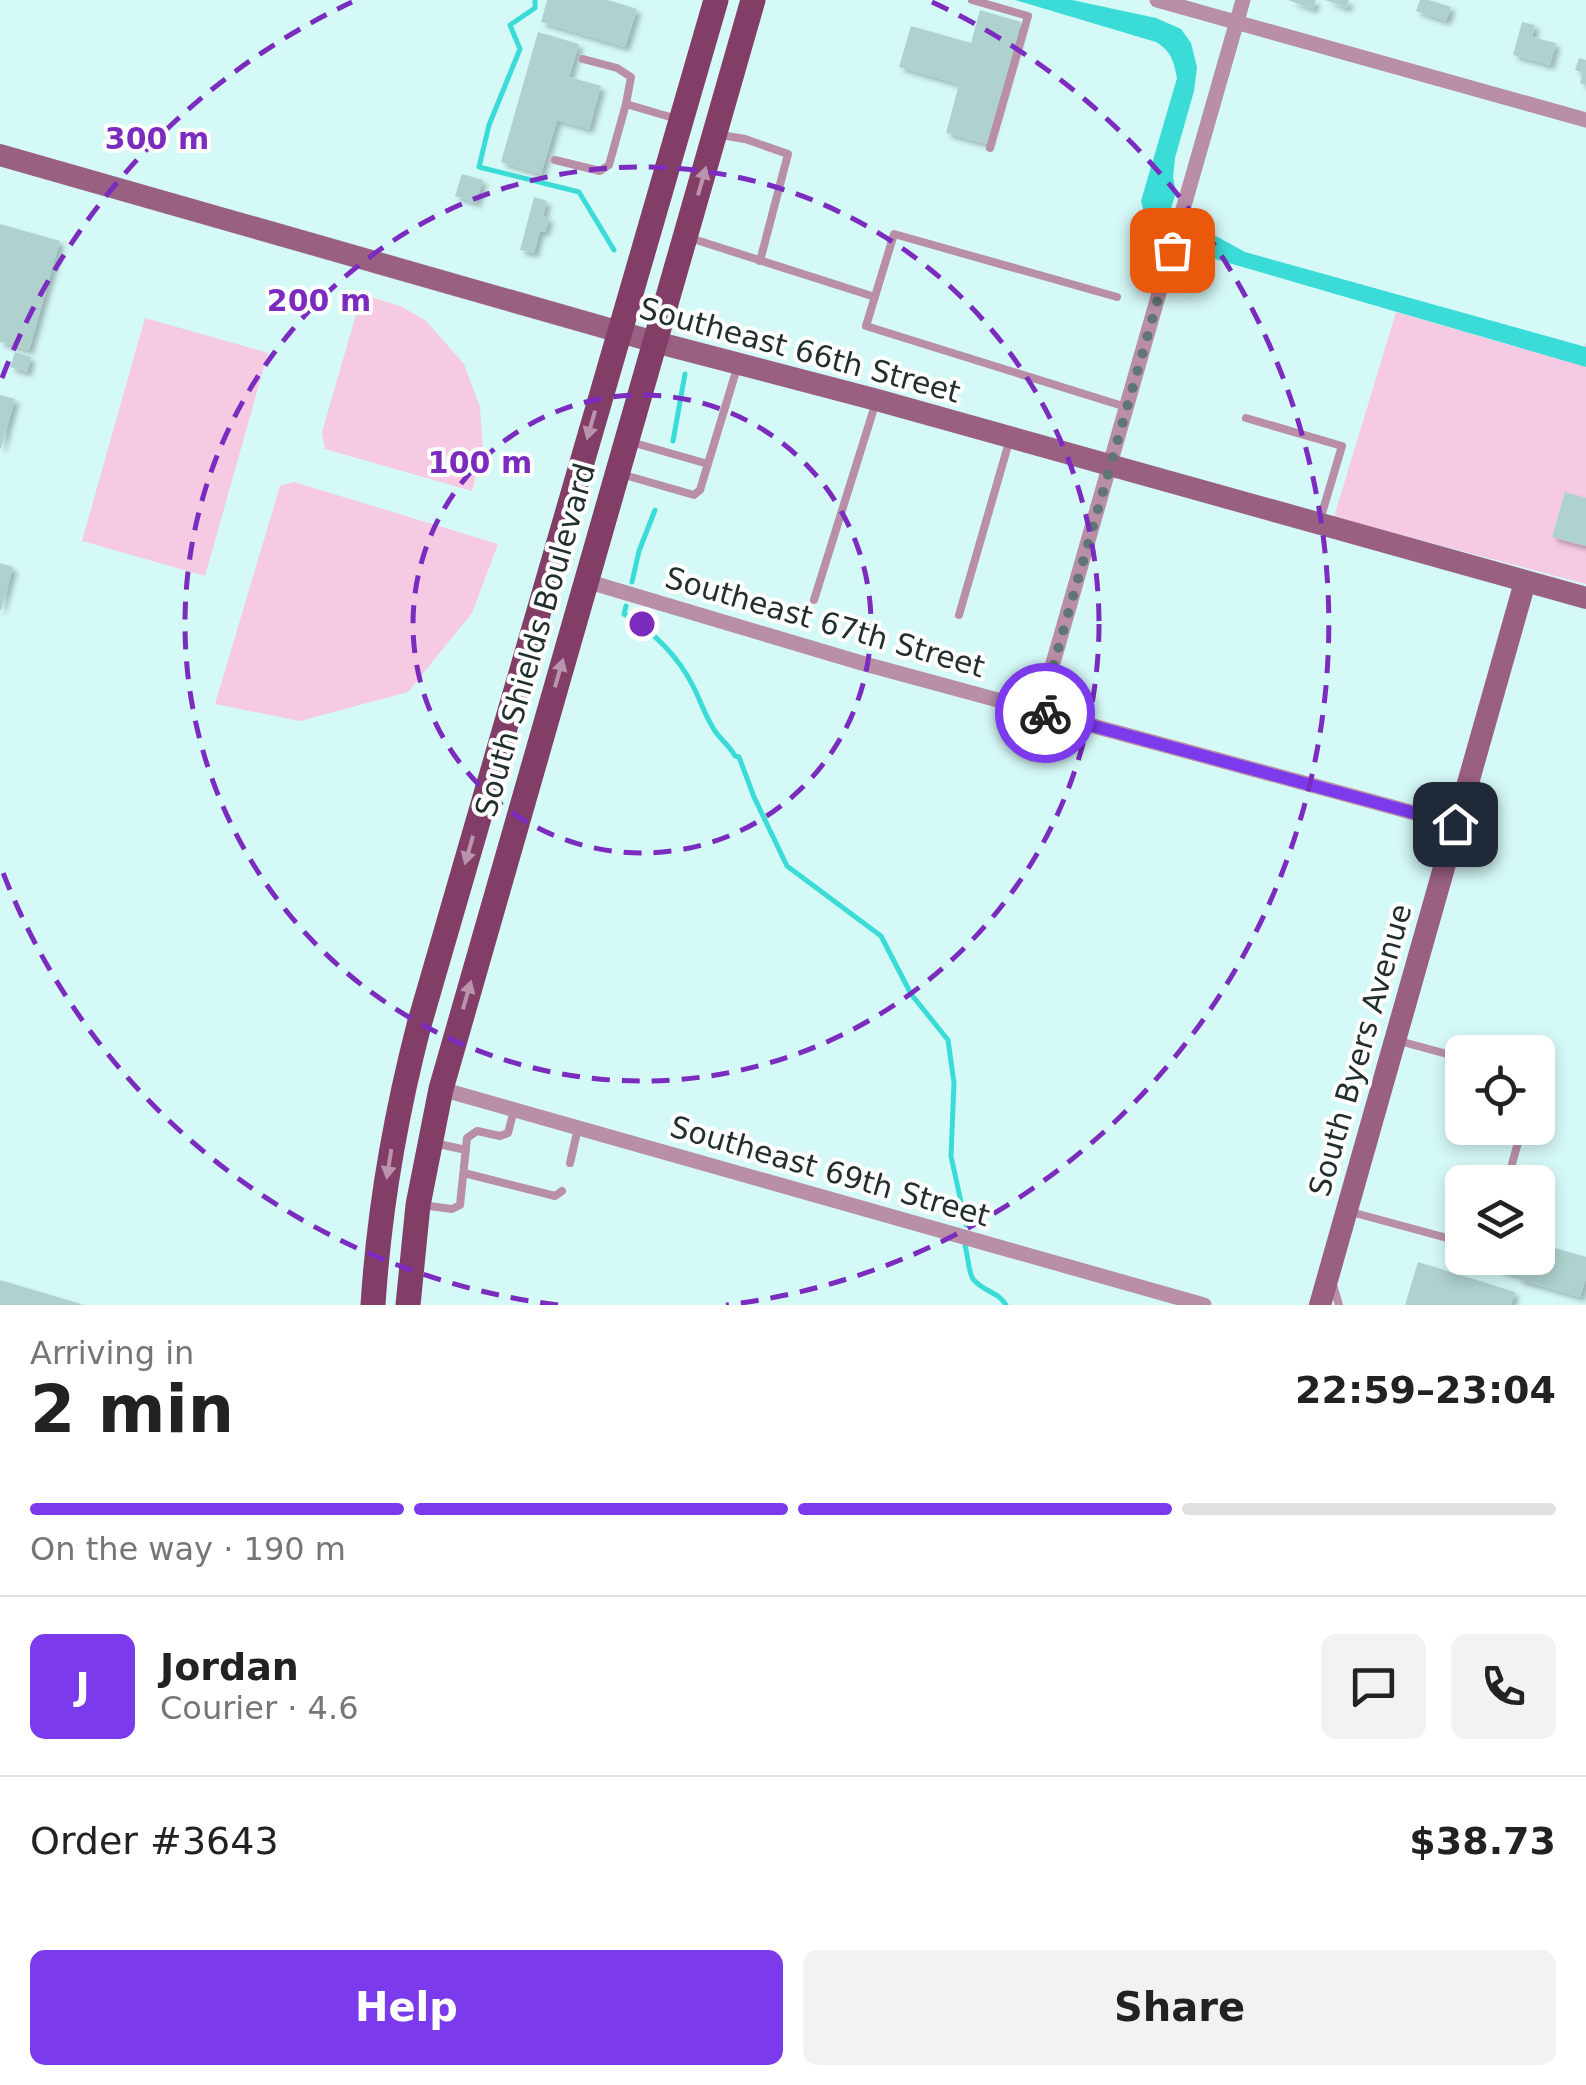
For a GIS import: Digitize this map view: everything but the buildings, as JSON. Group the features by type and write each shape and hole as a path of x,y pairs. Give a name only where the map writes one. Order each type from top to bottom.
{"main road":[{"name":"South Shields Boulevard","path":"373,1305 391,1151 414,1043 716,0"},
{"name":"South Shields Boulevard","path":"408,1305 418,1205 441,1089 753,0"}],"street":[{"path":"1157,0 1586,120"},
{"path":"1040,712 1244,0"},
{"name":"Southeast 66th Street","path":"1,158 1586,598"},
{"name":"Southeast 67th Street","path":"586,581 865,664 1455,824"},
{"name":"South Byers Avenue","path":"1320,1305 1525,582"},
{"name":"Southeast 69th Street","path":"441,1089 1204,1305"}],"lane":[{"path":"972,0 1028,16 990,148"},
{"path":"556,160 605,170 626,104 631,77 617,68 583,59"},
{"path":"626,104 681,120"},
{"path":"715,134 746,139 788,154 760,261"},
{"path":"1117,297 894,234 866,326 1126,407"},
{"path":"685,237 875,297"},
{"path":"617,472 694,495 700,490 738,365"},
{"path":"814,600 876,400"},
{"path":"1246,418 1342,446 1319,524"},
{"path":"959,615 1010,438"},
{"path":"626,440 708,464"},
{"path":"1394,1040 1445,1054"},
{"path":"418,1205 452,1209 460,1205 467,1138 477,1131 500,1136 508,1133 514,1110"},
{"path":"570,1164 578,1128"},
{"path":"429,1142 466,1150"},
{"path":"464,1173 555,1196 562,1191"},
{"path":"1347,1210 1445,1237"},
{"path":"1329,1273 1339,1305"}],"shaded area":[{"path":"362,294 402,307 425,320 464,364 480,407 483,450 472,491 325,449 322,432"},
{"path":"1396,312 1579,365 1586,342 1586,584 1334,517"},
{"path":"145,318 268,353 205,576 82,541"},
{"path":"294,482 498,544 472,613 408,692 300,721 215,704 280,486"}],"water":[{"path":"1015,0 1072,0 1156,18 1181,29 1191,43 1197,67 1194,91 1175,158 1176,192 1161,241 1145,217 1141,201 1177,78 1171,57 1156,42"},
{"path":"1196,225 1245,252 1586,347 1586,367 1184,250"}],"waterway":[{"path":"535,0 535,8 510,25 520,49 489,125 479,167 579,192 614,250"},
{"path":"673,441 685,374"},
{"path":"632,582 655,510"},
{"path":"626,606 624,614 673,655 712,726 739,757 787,866 881,936 911,994 948,1040 954,1083 951,1156 966,1225"},
{"path":"965,1246 973,1279 1006,1305"}],"way so far":[{"path":"1045,713 1040,712 1172,250"}],"route":[{"path":"1045,713 1455,824"}]}
